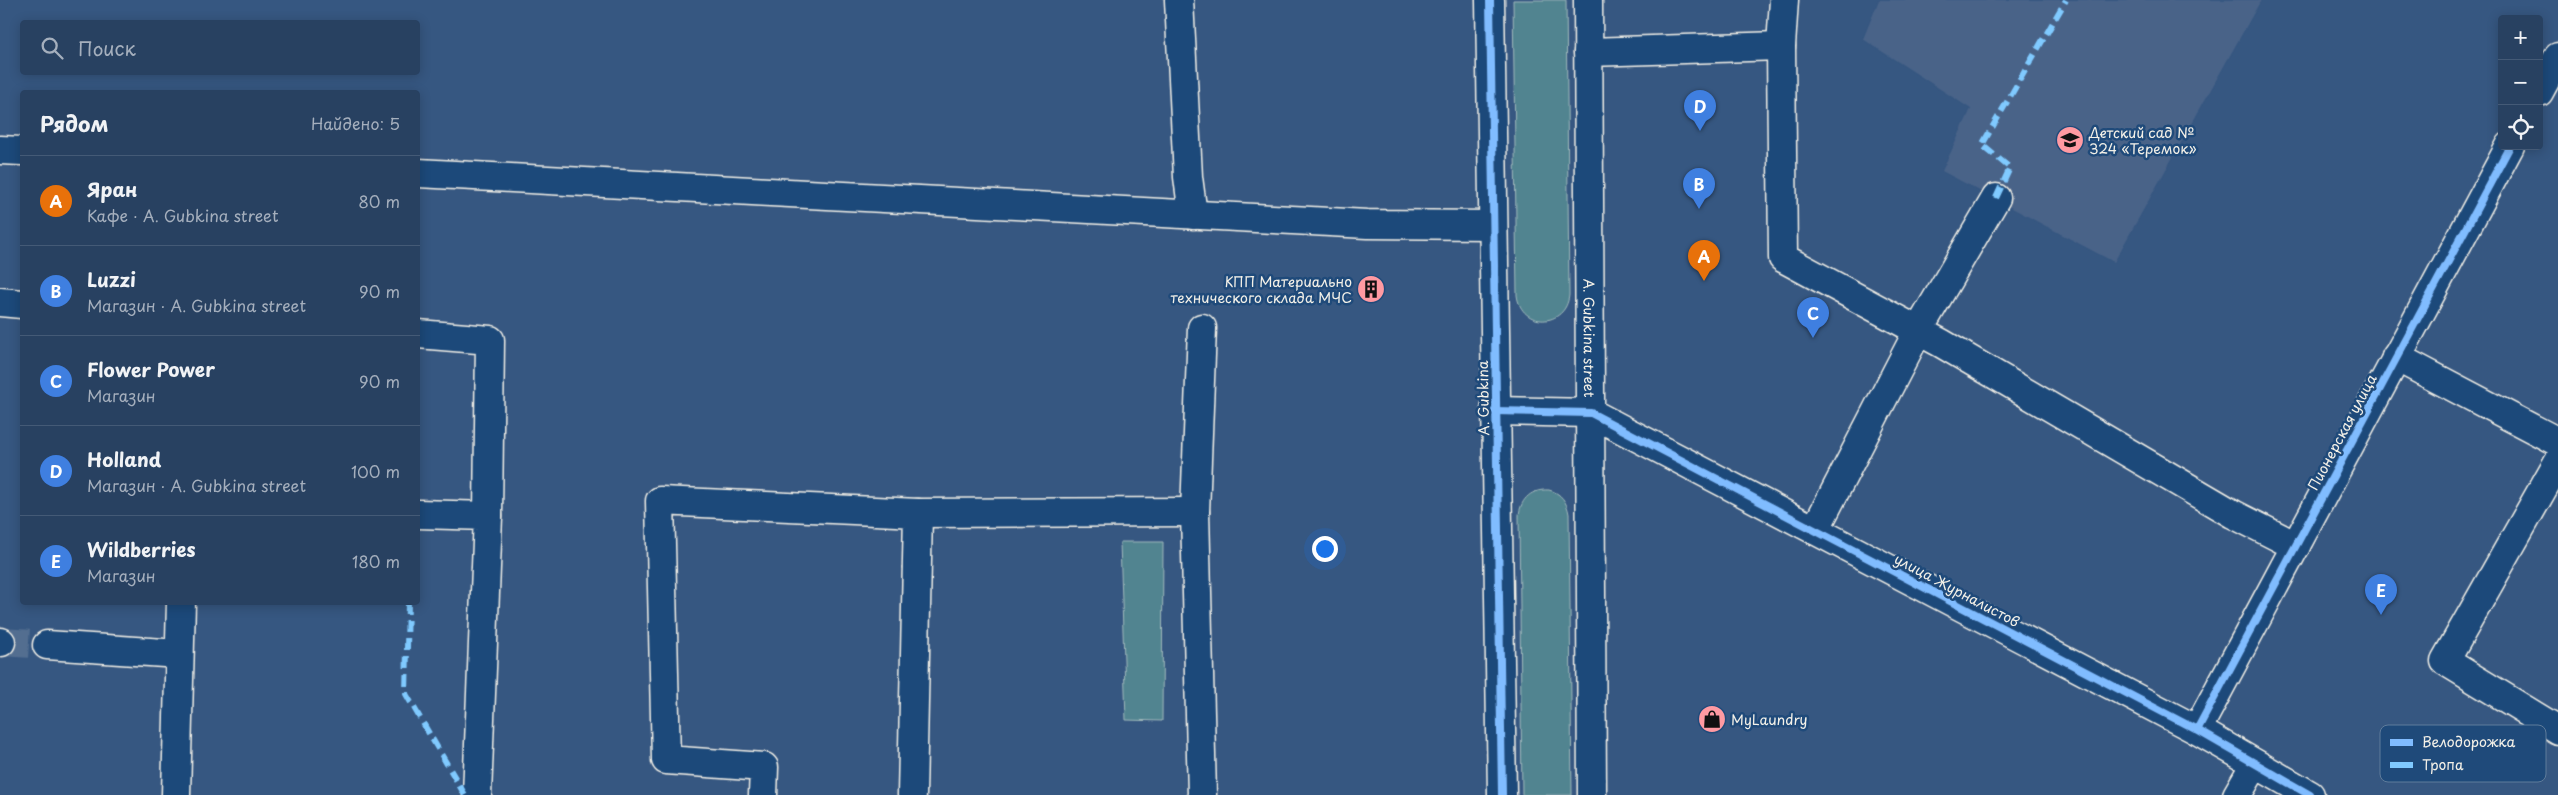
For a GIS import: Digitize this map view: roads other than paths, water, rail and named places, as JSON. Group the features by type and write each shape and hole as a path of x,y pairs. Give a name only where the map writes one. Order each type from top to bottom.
{"street":[{"path":"1179,0 1188,177 1193,215"},
{"name":"A. Gubkina","path":"1490,0 1502,795"},
{"name":"A. Gubkina street","path":"1588,0 1592,795"},
{"path":"1784,0 1781,46 1783,258 1918,331 2234,514 2296,546"},
{"path":"1588,52 1781,46"},
{"path":"2547,88 2558,57"},
{"path":"0,150 20,151"},
{"name":"Пионерская улица","path":"2197,730 2508,150"},
{"path":"420,173 1367,224 1492,225"},
{"path":"1815,530 1918,331 1996,198"},
{"path":"0,302 20,304"},
{"path":"1202,328 1195,512 1202,795"},
{"path":"420,334 490,340 488,516 477,795"},
{"path":"2396,357 2558,442"},
{"path":"1495,411 1591,413"},
{"name":"улица Журналистов","path":"1591,413 2197,730 2310,795"},
{"path":"2558,462 2445,661 2558,730"},
{"path":"764,795 764,767 666,760 660,501 918,513 1195,512"},
{"path":"912,795 918,513"},
{"path":"420,514 488,516"},
{"path":"176,795 181,605"},
{"path":"48,645 179,654"},
{"path":"2237,795 2255,764"}],"tunnel":[{"path":"1,642 47,645"}],"place":[{"name":"Holland","path":"1700,131"},
{"name":"Детский сад № 324 «Теремок»","path":"2070,140"},
{"name":"Luzzi","path":"1699,209"},
{"name":"Яран","path":"1704,281"},
{"name":"КПП Материально технического склада МЧС","path":"1371,289"},
{"name":"Flower Power","path":"1813,338"},
{"name":"Wildberries","path":"2381,615"},
{"name":"MyLaundry","path":"1712,719"}]}
